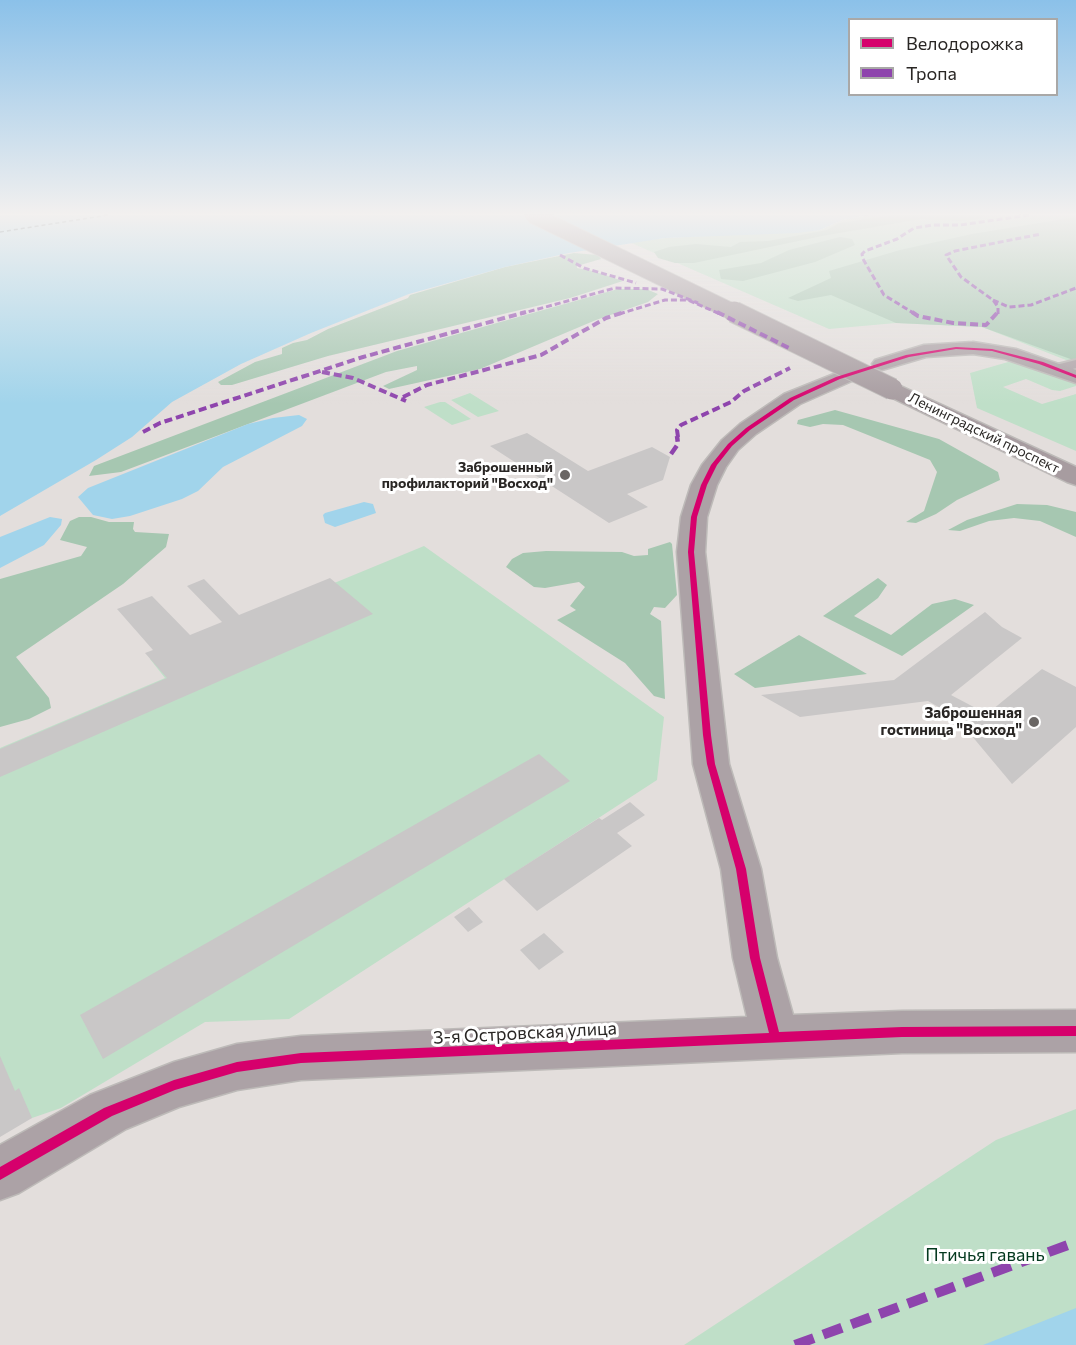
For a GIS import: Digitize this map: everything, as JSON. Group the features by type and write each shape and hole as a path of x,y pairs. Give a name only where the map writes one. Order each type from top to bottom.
{"main road":[{"path":"666,278 898,387"},
{"path":"676,278 898,387"},
{"name":"Ленинградский проспект","path":"898,387 1076,467"},
{"name":"Ленинградский проспект","path":"898,387 1076,477"}],"street":[{"path":"882,364 924,351 973,348 1009,353 1070,370"},
{"path":"775,1037 755,958 741,868 710,754 691,552 694,517 704,485 714,465 730,446 757,422 792,399 844,376"},
{"name":"3-я Островская улица","path":"0,1174 108,1112 174,1085 237,1067 301,1058 902,1032 1076,1031"}],"green space":[{"path":"468,278 613,278 623,281 570,298 328,356 232,385 221,385 218,382 255,362 282,354 282,348 293,343 307,340 328,329 408,298 410,295"},
{"path":"711,278 1076,278 1076,364 982,327 896,323 829,329"},
{"path":"721,278 755,278 743,281"},
{"path":"831,278 1076,278 1076,361 982,327 896,323 831,295 798,301 788,298"},
{"path":"618,289 646,289 658,294 648,302 596,320 480,369 389,389 383,386 417,370 417,366 386,372 121,472 89,476 94,466 397,351"},
{"path":"1008,362 1020,363 1076,383 1076,386 1060,391 1026,379 1003,387 1042,404 1076,394 1076,451 977,408 970,373"},
{"path":"470,393 499,411 478,417 451,400"},
{"path":"445,402 471,419 452,425 424,407"},
{"path":"835,410 939,439 998,472 1000,480 916,523 906,522 924,511 937,472 930,460 843,425 823,424 810,427 797,424 798,420"},
{"path":"1017,504 1047,505 1076,512 1076,537 1040,521 1014,518 989,521 960,531 948,530 967,520"},
{"path":"79,517 91,517 109,522 134,522 135,532 169,534 166,547 123,584 16,657 49,698 51,708 29,719 0,727 0,579 81,556 87,547 60,540 70,521"},
{"path":"670,542 677,595 665,608 654,607 650,614 661,621 665,699 654,696 625,663 557,620 576,610 570,606 585,587 579,582 545,588 534,587 506,567 512,559 523,553 622,552 634,556 648,555 648,549"},
{"path":"424,546 664,717 657,780 289,1019 205,1022 61,1108 32,1118 0,1125 0,748 165,678 150,659"},
{"path":"878,578 887,585 878,598 854,616 891,635 932,604 955,599 974,605 902,656 823,616"},
{"path":"799,635 867,674 755,688 734,674"},
{"name":"Птичья гавань","path":"1076,1109 1076,1345 684,1345 996,1140"}],"water":[{"path":"0,278 467,278 409,294 241,364 172,402 132,437 0,516"},
{"path":"299,415 307,419 302,426 223,467 198,491 182,499 130,516 112,519 93,515 78,497 88,488 248,424"},
{"path":"364,502 373,504 376,513 335,527 325,523 323,515 325,513"},
{"path":"50,517 62,519 61,525 44,545 0,568 0,537"},
{"path":"1076,1308 1076,1345 983,1345"}],"building":[{"path":"527,433 588,471 652,447 670,457 663,480 627,494 648,507 609,523 490,446"},
{"path":"330,578 373,614 0,777 0,749 167,678 145,653 153,650 117,609 152,596 190,635 222,622 187,586 204,579 239,615"},
{"path":"985,612 1002,627 1022,638 951,695 987,714 1042,669 1076,687 1076,727 1012,784 956,717 928,701 800,717 761,695 894,680"},
{"path":"539,754 570,781 103,1059 80,1015"},
{"path":"630,802 645,815 617,833 632,846 537,911 504,879 599,818 602,820"},
{"path":"469,907 483,922 468,932 454,917"},
{"path":"544,933 564,952 539,970 520,950"},
{"path":"0,1056 15,1091 19,1088 32,1118 0,1137"}],"marked path":[{"path":"618,278 636,283"},
{"path":"874,278 884,295 918,316 953,323 986,325 998,315 998,307 993,300 962,278"},
{"path":"143,432 160,423 363,357 615,288 662,289 698,303"},
{"path":"993,300 1009,307 1031,305 1076,288"},
{"path":"403,397 427,385 541,355 606,318 665,300 688,300 698,303 791,349"},
{"path":"671,454 678,444 677,430 681,425 731,402 744,391 790,368"},
{"path":"322,372 353,378 406,401"},
{"path":"795,1345 1076,1242"}],"cycle path":[{"path":"775,1037 755,958 741,869 711,764 707,735 691,552 694,517 704,485 714,465 730,445 748,429 792,399 838,378 908,356 956,348 992,350 1041,363 1076,377"},
{"path":"0,1174 108,1112 174,1085 237,1067 301,1058 902,1032 1076,1031"}],"place":[{"name":"Заброшенный профилакторий \"Восход\"","path":"565,475"},
{"name":"Заброшенная гостиница \"Восход\"","path":"1034,722"}]}
